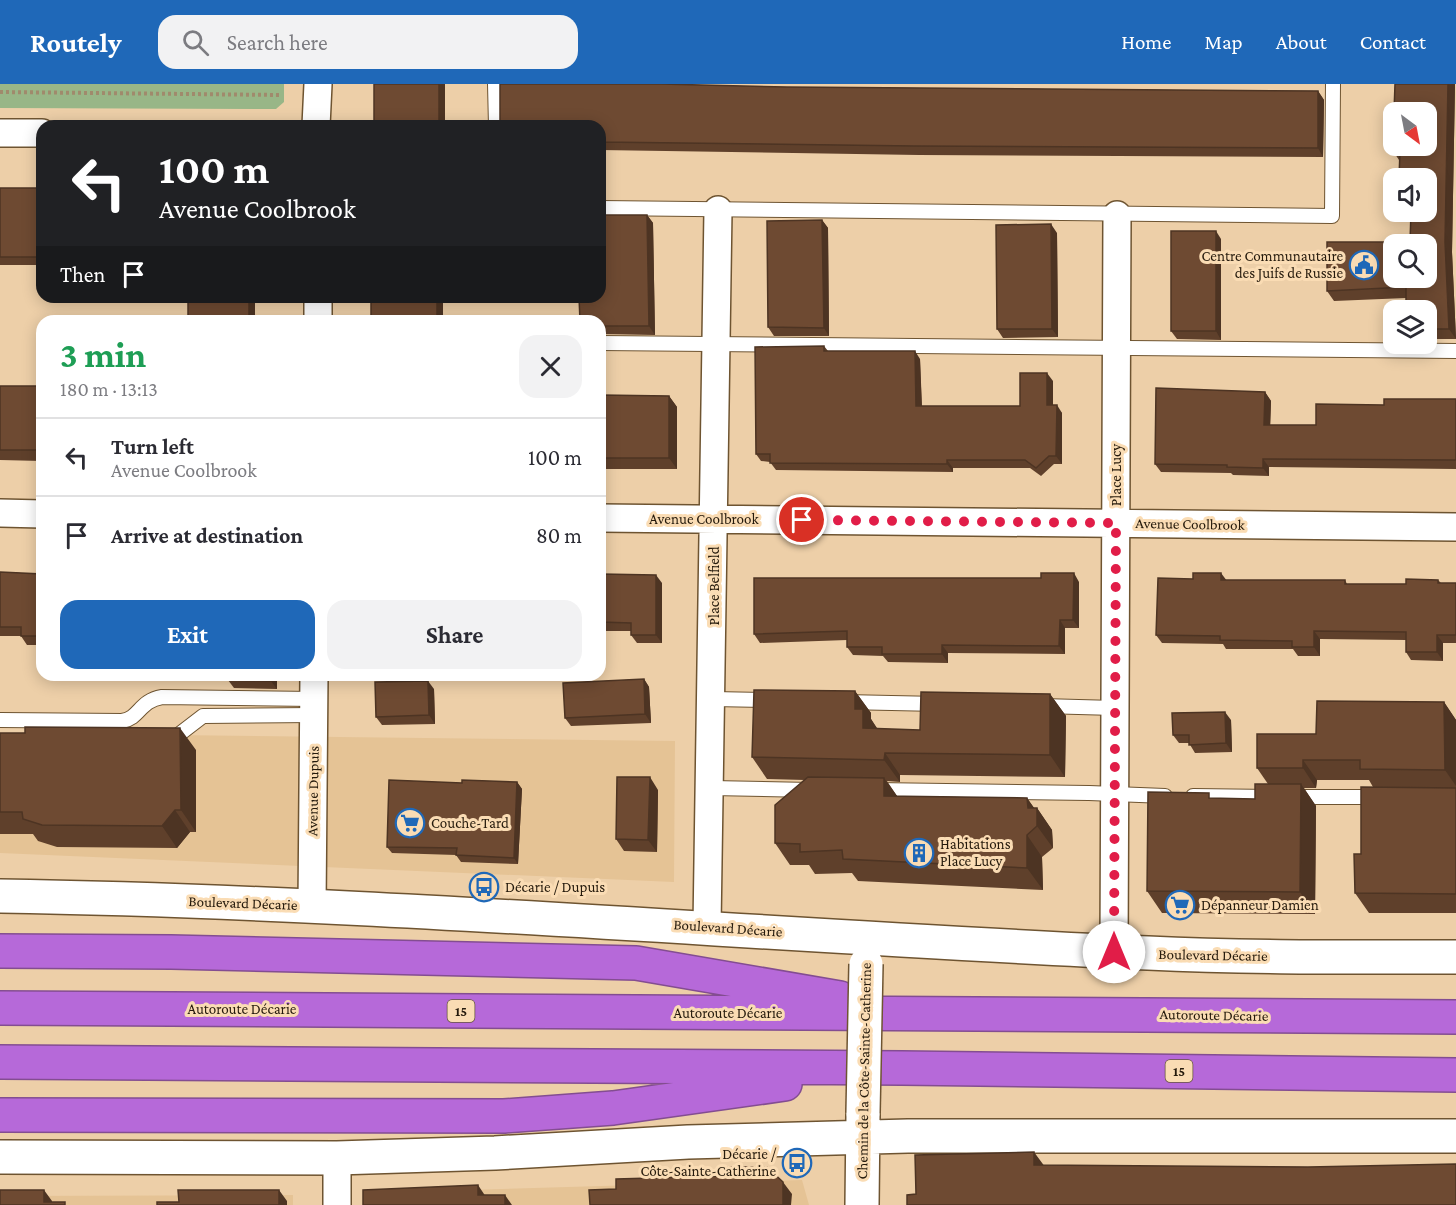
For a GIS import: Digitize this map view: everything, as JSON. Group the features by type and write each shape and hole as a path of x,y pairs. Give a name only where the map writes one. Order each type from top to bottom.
{"highway":[{"path":"0,951 182,952 636,963 922,1012"},
{"name":"Autoroute Décarie","path":"0,1008 1456,1017"},
{"name":"15","path":"0,1062 902,1068 1456,1075"},
{"path":"0,1115 504,1116 613,1108 902,1068"}],"main road":[{"name":"Boulevard Décarie","path":"0,896 312,906 707,926 866,951 1456,957"},
{"name":"Chemin de la Côte-Sainte-Catherine","path":"862,1205 866,951"},
{"path":"0,1157 337,1158 495,1153 688,1142 863,1125 1456,1136"}],"street":[{"path":"316,120 318,84"},
{"path":"0,133 36,134"},
{"name":"Place Belfield","path":"707,926 713,699 718,210"},
{"name":"Place Lucy","path":"1114,952 1117,215"},
{"path":"0,513 36,513"},
{"name":"Avenue Coolbrook","path":"606,518 1456,527"},
{"name":"Avenue Dupuis","path":"312,906 314,696"},
{"path":"337,1158 337,1205"}],"lane":[{"path":"495,84 496,120"},
{"path":"606,208 1332,216 1333,84"},
{"path":"606,343 1456,351"},
{"path":"0,720 123,721 134,717 146,702 162,697 314,696"},
{"path":"150,739 173,739 203,716 314,696"},
{"path":"713,699 782,700"},
{"path":"829,701 948,704"},
{"path":"1031,706 1115,708"},
{"path":"711,788 828,790"},
{"path":"864,790 1398,797"}],"path":[{"path":"0,92 280,95"}],"shaded area":[{"path":"0,733 675,741 674,882 0,853"},
{"path":"802,1180 809,1205 368,1205 368,1193"},
{"path":"293,1195 293,1205 0,1205 0,1196"}],"green space":[{"path":"0,84 284,84 284,102 276,109 0,108"}],"building":[{"path":"374,84 439,84 439,120 374,120"},
{"path":"500,84 1318,91 1318,148 606,142 606,120 500,120"},
{"path":"1395,84 1448,84 1445,242 1449,329 1437,329 1437,300 1406,300 1406,288 1437,288 1437,234 1410,234 1411,222 1437,222 1437,168 1399,168 1400,156 1437,156 1437,102 1394,102"},
{"path":"0,188 36,188 36,257 0,257"},
{"path":"606,215 647,215 649,326 606,326 606,315 580,315 579,303 606,303"},
{"path":"822,220 824,328 768,327 767,221"},
{"path":"1051,224 1052,329 997,329 996,225"},
{"path":"1171,231 1216,231 1216,331 1171,331"},
{"path":"1327,242 1383,242 1383,288 1386,288 1327,291"},
{"path":"188,303 249,303 249,315 188,315"},
{"path":"371,303 437,303 437,315 371,315"},
{"path":"824,346 824,351 915,351 916,406 1020,406 1020,373 1047,373 1047,405 1057,405 1056,456 1049,456 1036,468 1025,460 947,460 947,464 770,463 770,454 756,454 755,347"},
{"path":"0,386 36,386 36,450 0,450"},
{"path":"1156,388 1265,392 1264,425 1316,425 1316,404 1384,405 1384,399 1456,399 1456,460 1263,459 1263,468 1155,464"},
{"path":"606,395 669,396 669,458 606,458"},
{"path":"0,572 36,574 36,636 21,636 21,627 0,627"},
{"path":"1041,573 1074,573 1073,620 1060,620 1059,646 942,645 942,654 882,654 882,647 847,647 847,631 754,634 754,578 1041,578"},
{"path":"1193,573 1221,573 1221,580 1345,580 1345,584 1406,584 1406,579 1456,583 1456,635 1437,635 1437,652 1406,652 1406,632 1314,631 1314,647 1292,647 1292,641 1220,640 1220,636 1156,635 1158,578 1193,579"},
{"path":"606,574 656,575 656,635 631,635 631,623 606,622"},
{"path":"644,679 645,714 565,718 563,683"},
{"path":"428,681 429,715 376,717 375,682"},
{"path":"754,690 855,691 855,709 863,709 863,728 920,730 921,692 1050,694 1050,755 885,753 884,760 752,757"},
{"path":"1317,701 1444,702 1445,770 1360,769 1360,760 1303,760 1303,768 1257,768 1257,734 1316,734"},
{"path":"1225,712 1226,743 1189,745 1189,735 1173,735 1172,713"},
{"path":"25,727 180,728 181,810 175,810 162,826 42,825 23,819 22,812 0,812 0,733 25,733"},
{"path":"617,777 650,777 648,840 616,839"},
{"path":"808,777 884,778 884,796 1027,798 1028,808 1037,808 1037,826 1027,835 1027,868 843,859 842,850 800,852 800,844 775,843 775,805"},
{"path":"389,780 462,783 462,780 517,782 514,858 456,855 457,848 387,847"},
{"path":"1255,784 1301,784 1300,892 1147,891 1148,792 1209,793 1209,798 1255,799"},
{"path":"1361,787 1456,788 1456,894 1355,893 1354,854 1361,854"},
{"path":"1034,1152 1034,1165 1308,1167 1456,1164 1456,1205 907,1205 907,1195 916,1194 915,1155"},
{"path":"726,1167 767,1167 783,1182 783,1205 590,1205 589,1190 616,1189 616,1179 726,1176"},
{"path":"478,1185 478,1195 505,1195 505,1205 363,1205 363,1190"},
{"path":"0,1190 44,1190 44,1202 65,1202 65,1205 0,1205"},
{"path":"178,1190 279,1190 279,1205 157,1205 157,1202 179,1202"}],"place":[{"name":"Centre Communautaire des Juifs de Russie","path":"1364,265"},
{"name":"Couche-Tard","path":"410,823"},
{"name":"Habitations Place Lucy","path":"919,853"},
{"name":"Décarie / Dupuis","path":"484,887"},
{"name":"Dépanneur Damien","path":"1180,905"},
{"name":"Décarie / Côte-Sainte-Catherine","path":"797,1163"}],"route":[{"path":"802,520 1116,523 1114,952"}]}
